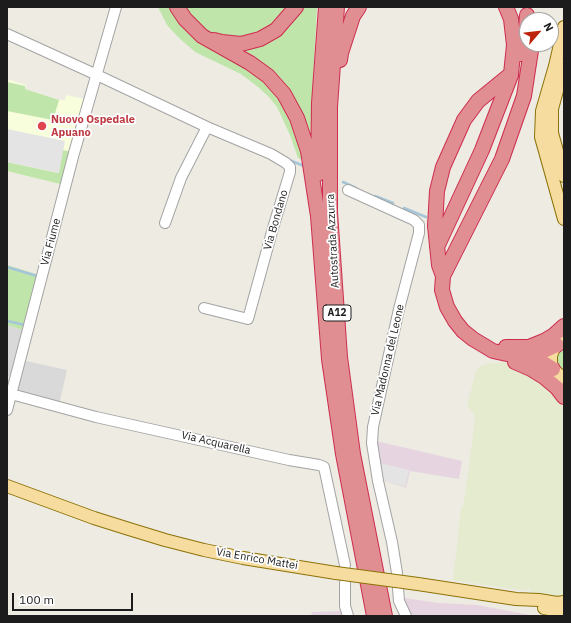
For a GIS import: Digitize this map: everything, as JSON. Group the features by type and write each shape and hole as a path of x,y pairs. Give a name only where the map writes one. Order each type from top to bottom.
{"highway":[{"path":"176,7 185,19 202,36 268,76 284,94 297,118 308,151 318,216"},
{"path":"202,36 222,42 241,44 260,39 276,30 296,7"},
{"name":"A12","path":"318,216 319,103 326,7"},
{"name":"Autostrada Azzurra","path":"337,7 330,107 330,212 340,357 354,454 385,616"},
{"path":"330,138 336,102 341,53 353,16 359,7"},
{"path":"443,276 439,265 435,226 437,191 443,167 464,120 478,101 511,74 514,45 511,19 506,7"},
{"path":"437,247 482,150 521,52"},
{"path":"531,52 524,96 502,159 443,276 442,290 447,307 455,321 464,331 494,355 532,369 557,388 564,397"},
{"name":"Autostrada Azzurra","path":"318,216 329,359 343,454 374,616"},
{"path":"481,344 530,347 554,335 564,326"},
{"path":"481,344 506,350 531,352 544,351 561,343"},
{"path":"481,344 493,351 535,360 545,364 559,374"}],"main road":[{"path":"564,27 542,111 542,137 564,219"},
{"path":"564,65 552,109 552,133 564,176"},
{"path":"559,374 551,363 551,356 553,350 561,343"},
{"name":"Via Enrico Mattei","path":"7,486 129,529 165,540 217,552 341,569 418,584 516,599 539,600 557,603 564,602"},
{"name":"Via Enrico Mattei","path":"516,599 538,607 564,612"}],"street":[{"name":"Via Fiume","path":"7,410 74,153 116,7"},
{"name":"Via Bondano","path":"7,34 207,127 270,154 286,162 290,167 290,172 248,319 204,308"},
{"path":"165,223 181,178 207,127"},
{"name":"Via Madonna del Leone","path":"348,190 414,220 419,225 419,233 399,309 372,427 372,443 397,573"},
{"name":"Via Acquarella","path":"11,394 96,417 324,467 341,569"},
{"path":"345,583 348,616"},
{"path":"398,588 399,601 406,616"}],"shaded area":[{"name":"Nuovo Ospedale Apuano","path":"7,79 26,85 25,89 59,100 65,100 66,95 85,99 60,184 7,171"},
{"path":"7,129 65,141 59,173 7,162"},
{"path":"7,325 26,331 14,374 10,376 7,376"},
{"path":"26,361 67,370 59,405 16,391 23,365"},
{"path":"504,362 523,370 536,378 554,394 564,407 564,596 558,597 532,593 530,589 525,591 453,580 461,510 464,502 475,415 467,406 476,371 480,366"},
{"path":"376,441 462,461 459,479 410,471 406,488 382,480"},
{"path":"380,463 409,470 405,487 383,480"},
{"path":"404,598 439,603 477,605 536,616 411,616"},
{"path":"342,611 343,616 311,616 312,612"}],"green space":[{"path":"158,7 171,7 255,72 287,107 306,162 298,158 290,135 277,107 268,96 241,74 195,52 167,25"},
{"path":"182,7 294,7 272,29 241,40 212,35 195,24"},
{"path":"302,7 317,7 310,139 298,113 230,48"},
{"path":"7,82 25,86 25,89 59,100 53,120 7,111"},
{"path":"63,150 71,152 62,183 60,184 7,171 7,162 58,173"},
{"path":"7,265 36,274 40,278 26,331 7,325"},
{"path":"564,347 564,373 557,366 556,357 558,352"}],"waterway":[{"path":"287,159 304,166"},
{"path":"343,182 356,188"},
{"path":"375,196 393,203"},
{"path":"404,208 426,217"},
{"path":"7,267 37,276 37,278"},
{"path":"7,321 25,325 26,323"}],"place":[{"name":"Nuovo Ospedale Apuano","path":"42,126"}]}
